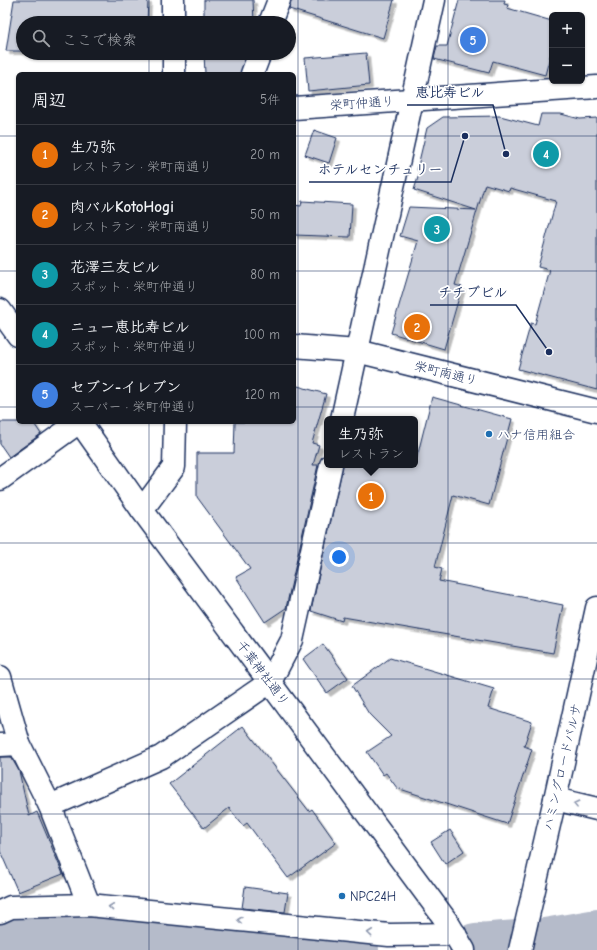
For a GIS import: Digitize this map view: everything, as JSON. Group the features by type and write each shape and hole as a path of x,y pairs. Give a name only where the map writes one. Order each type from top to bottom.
{"street":[{"path":"173,0 173,16"},
{"path":"273,16 279,0"},
{"path":"343,416 434,0"},
{"path":"174,60 174,72"},
{"path":"253,72 257,60"},
{"name":"栄町仲通り","path":"296,108 597,87"},
{"path":"0,310 14,330"},
{"name":"栄町南通り","path":"296,346 357,351 597,411"},
{"path":"0,479 77,424"},
{"name":"千葉神社通り","path":"81,424 142,510 456,936"},
{"path":"142,510 174,467 175,424"},
{"path":"50,806 161,757 270,682 292,640 330,468"},
{"name":"ハミングロードパルサ","path":"520,950 597,608"},
{"path":"0,677 10,744 50,806 89,905"},
{"path":"555,799 597,809"},
{"path":"0,912 11,907 89,905 389,935 456,936"}],"building":[{"path":"14,0 148,0 147,16 16,16 16,51 6,51"},
{"path":"204,0 253,0 254,16 204,16"},
{"path":"291,0 394,0 383,38 289,9"},
{"path":"459,0 505,0 504,4 508,5 507,8 549,20 549,60 545,75 493,61 489,73 434,59 437,46 447,46"},
{"path":"366,53 369,85 308,91 305,58"},
{"path":"204,60 245,60 241,72 205,72"},
{"path":"541,114 561,114 580,119 597,118 597,390 518,369 531,323 535,324 550,270 538,267 556,201 510,188 509,191 485,184 455,285 462,287 444,349 391,333 418,241 400,236 409,207 476,210 414,190 420,171 417,170 427,128 443,117 500,116 538,126"},
{"path":"314,130 337,138 329,163 305,155"},
{"path":"302,201 352,204 350,237 296,235 296,205 301,206"},
{"path":"296,386 326,394 312,443 319,445 313,465 318,465 286,608 265,622 236,577 250,569 197,497 197,453 234,453 235,424 296,424"},
{"path":"432,397 512,419 489,505 453,495 435,567 442,569 439,581 563,605 553,653 343,617 342,621 311,611 342,468 418,468 418,453"},
{"path":"0,422 34,424 41,434 9,457 0,444"},
{"path":"323,644 348,678 327,693 303,659"},
{"path":"390,658 494,689 488,708 532,722 524,746 532,749 507,824 397,788 386,773 383,775 367,752 391,736 369,714 352,686"},
{"path":"243,726 309,811 312,809 336,843 288,878 247,823 243,826 229,808 204,828 169,784"},
{"path":"0,757 11,757 19,771 29,816 37,812 63,874 18,892 0,851"},
{"path":"450,830 464,851 445,864 431,842"},
{"path":"245,887 288,893 285,912 242,908"}],"waterway":[{"path":"0,939 14,933 119,934 352,950"},
{"path":"476,950 545,945 597,936"}],"place":[{"name":"セブン-イレブン","path":"473,40"},
{"name":"ホテルセンチュリー","path":"465,136"},
{"name":"恵比寿ビル","path":"506,154"},
{"name":"ニュー恵比寿ビル","path":"546,154"},
{"name":"花澤三友ビル","path":"437,229"},
{"name":"肉バルKotoHogi","path":"417,327"},
{"name":"チチブビル","path":"549,352"},
{"name":"ハナ信用組合","path":"489,434"},
{"name":"生乃弥","path":"371,496"},
{"name":"NPC24H","path":"342,896"}]}
